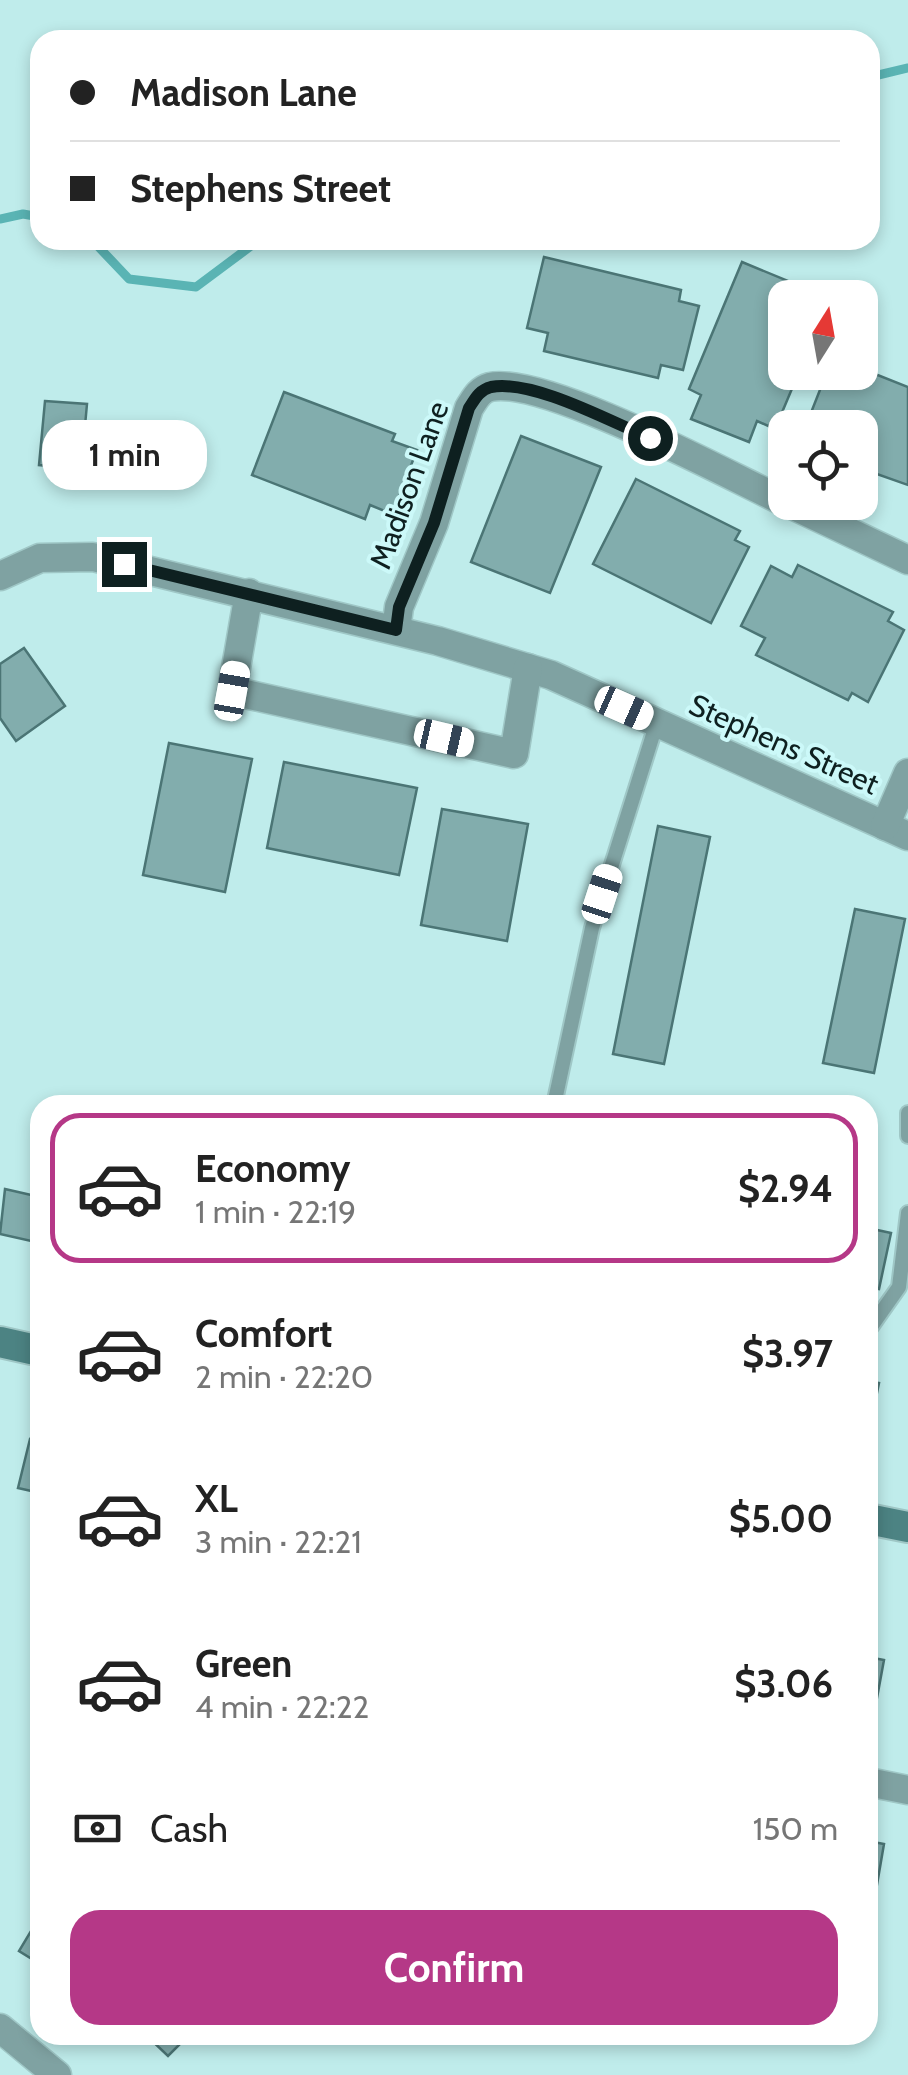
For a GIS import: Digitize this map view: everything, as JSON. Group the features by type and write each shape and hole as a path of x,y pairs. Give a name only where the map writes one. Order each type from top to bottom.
{"street":[{"name":"Madison Lane","path":"396,630 399,607 434,523 469,408 478,393 490,387 537,393 577,408 768,494"},
{"name":"Madison Lane","path":"823,520 908,560"},
{"name":"Stephens Street","path":"0,576 40,558 93,557 396,630 528,668 897,831"},
{"path":"249,593 232,691 514,754 528,668"},
{"path":"897,831 908,773"},
{"path":"0,1342 30,1348"},
{"path":"878,1521 908,1527"},
{"path":"878,1784 908,1790"},
{"path":"0,2028 58,2075"}],"lane":[{"path":"556,1095 592,928 657,722"},
{"path":"908,1113 908,1136"},
{"path":"878,1317 899,1287 908,1213"}],"building":[{"path":"544,257 681,290 679,301 699,306 683,370 661,365 658,378 544,351 548,333 527,328"},
{"path":"742,262 786,280 768,280 768,390 791,390 783,410 768,410 768,426 757,421 749,442 691,419 701,395 689,389"},
{"path":"878,375 908,387 908,485 878,474 878,410 812,410 820,390 878,390"},
{"path":"284,392 395,434 392,441 417,450 392,514 370,505 365,519 252,475"},
{"path":"45,401 87,404 81,469 39,465"},
{"path":"521,436 601,467 550,593 471,562"},
{"path":"636,479 740,531 735,540 749,547 711,623 593,564"},
{"path":"798,565 893,612 888,621 904,630 868,702 852,693 848,700 756,655 765,638 741,626 771,566 792,577"},
{"path":"24,648 65,706 16,741 0,718 0,664"},
{"path":"169,743 252,759 225,892 143,875"},
{"path":"284,762 417,788 399,875 267,848"},
{"path":"442,809 528,824 507,941 421,925"},
{"path":"658,826 710,837 664,1064 613,1054"},
{"path":"855,909 905,919 874,1073 823,1063"},
{"path":"5,1189 30,1195 30,1241 0,1234"},
{"path":"878,1230 891,1233 878,1289"},
{"path":"30,1439 30,1491 18,1488"},
{"path":"878,1659 884,1660 878,1692"},
{"path":"878,1843 884,1844 878,1879"},
{"path":"30,1933 30,1958 19,1951"},
{"path":"156,2045 179,2045 168,2056"}],"waterway":[{"path":"880,75 908,68"},
{"path":"0,219 30,215"},
{"path":"101,250 129,279 196,287 246,250"}],"route":[{"path":"124,564 396,630 409,578 434,523 469,408 478,393 490,387 511,387 537,393 650,438"}]}
